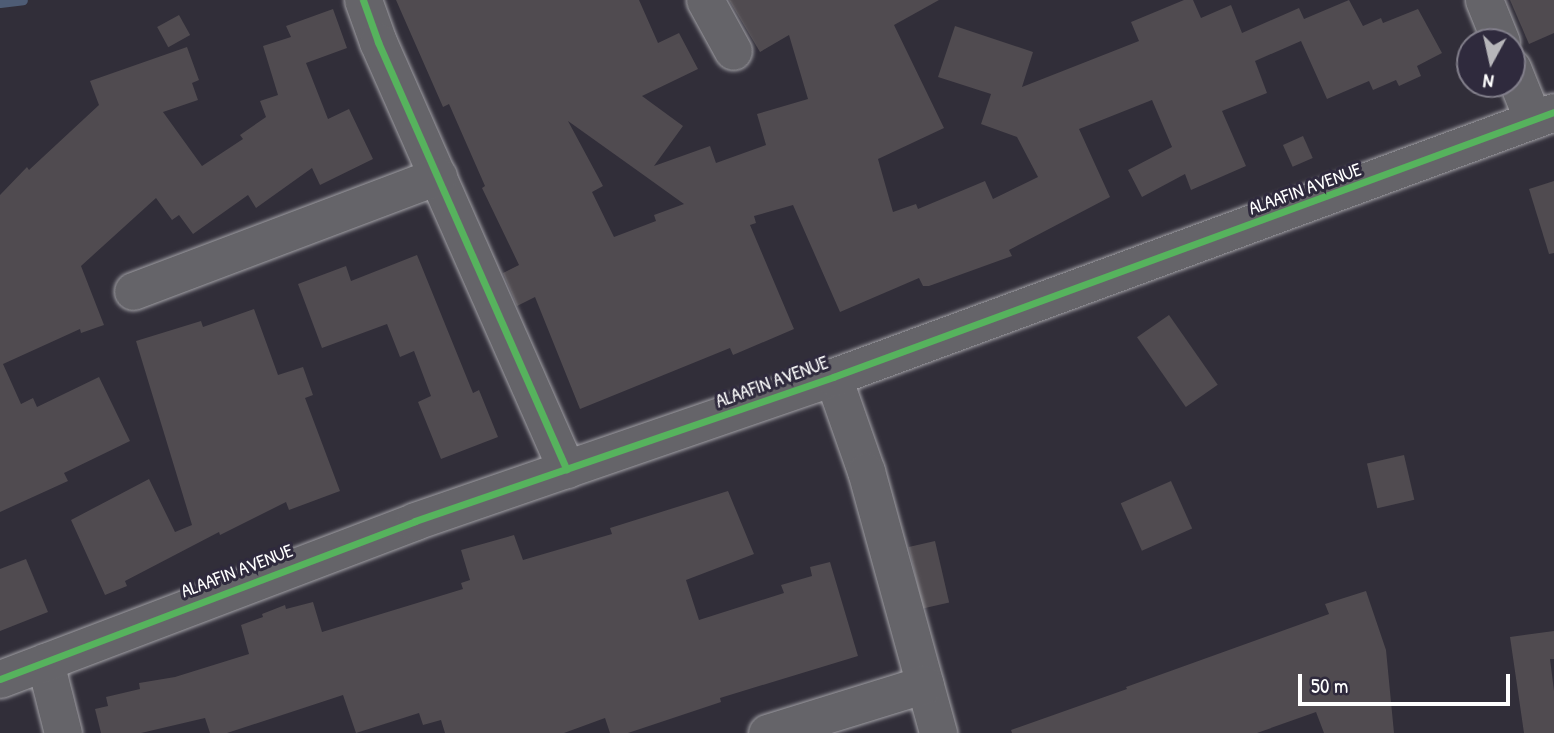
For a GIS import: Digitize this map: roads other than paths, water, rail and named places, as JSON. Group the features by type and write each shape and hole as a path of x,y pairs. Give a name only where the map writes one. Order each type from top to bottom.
{"street":[{"path":"363,0 378,42 566,469"},
{"path":"705,0 733,51"},
{"path":"1484,0 1495,28"},
{"path":"1526,89 1544,116"},
{"name":"ALAAFIN AVENUE","path":"0,680 415,521 659,440 1544,116"},
{"path":"133,291 438,176"},
{"path":"833,377 866,471 938,733"},
{"path":"45,662 62,733"},
{"path":"767,733 925,684"}],"waterway":[{"path":"0,3 23,0"}]}
